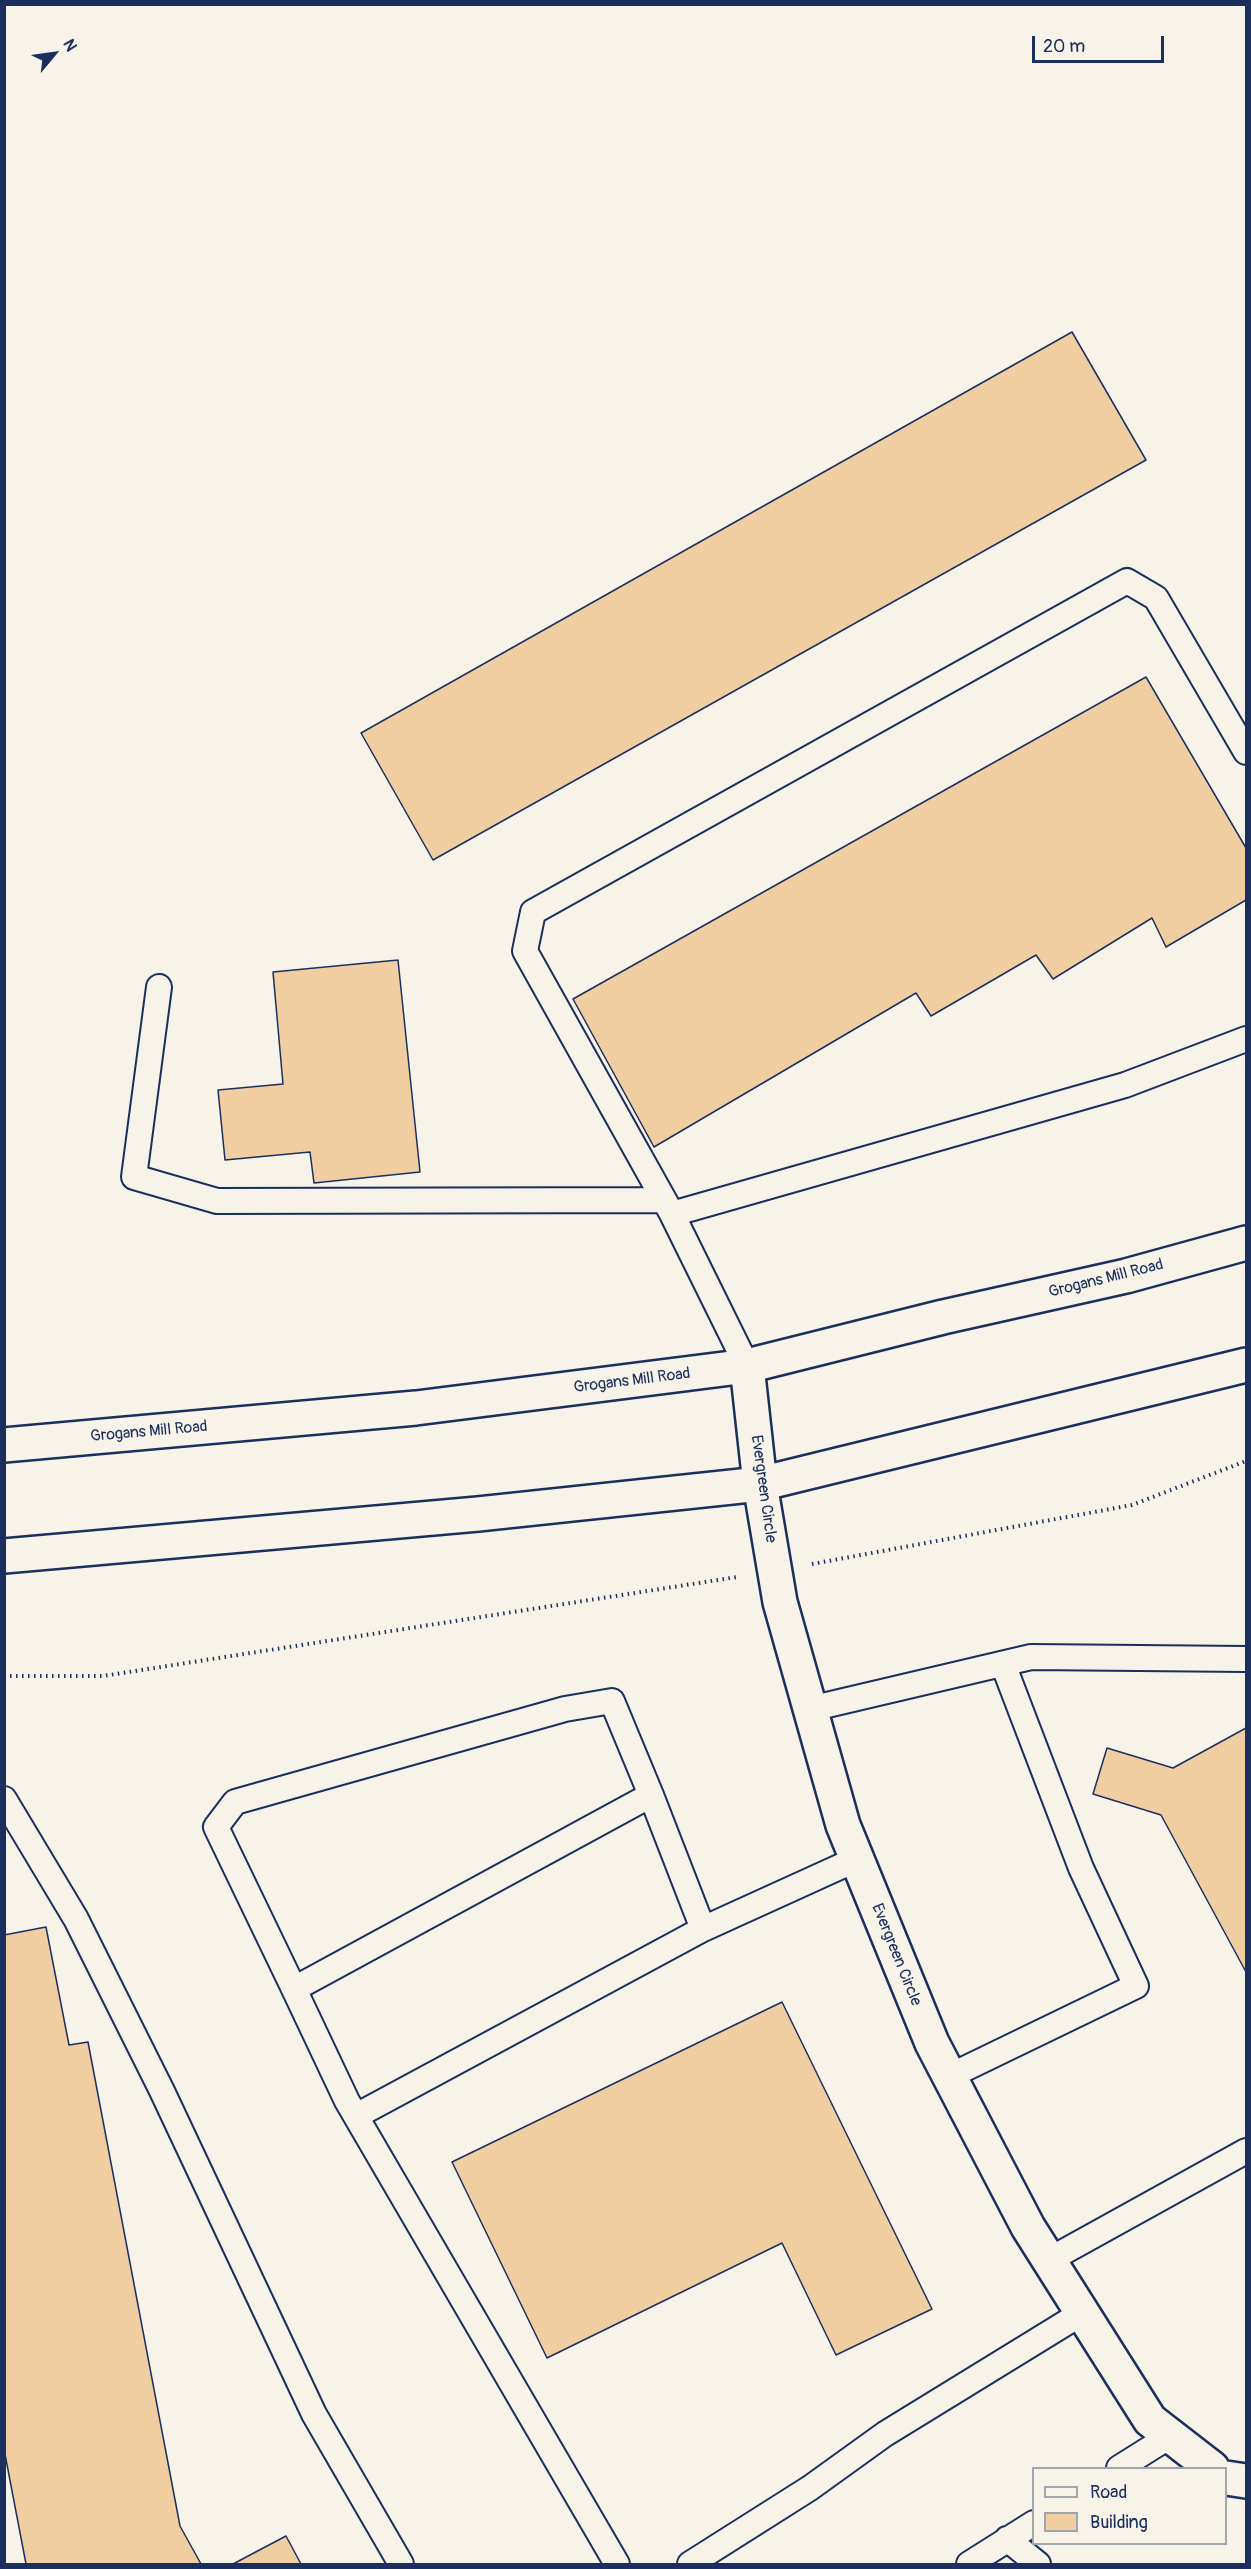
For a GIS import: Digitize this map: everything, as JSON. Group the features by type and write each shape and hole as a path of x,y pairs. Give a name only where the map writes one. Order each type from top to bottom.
{"main road":[{"name":"Grogans Mill Road","path":"4,1445 416,1407 747,1366 943,1317 1126,1276 1246,1243"},
{"path":"4,1556 478,1514 760,1484 1246,1365"},
{"name":"Evergreen Circle","path":"747,1366 760,1484 780,1602 843,1826 932,2043 1028,2227 1150,2420 1209,2467"},
{"path":"1227,2478 1246,2481"}],"lane":[{"path":"747,1366 668,1207 525,951 533,912 1126,581 1156,598 1246,752"},
{"path":"159,987 134,1177 217,1201 668,1207 1125,1085 1246,1039"},
{"path":"810,1709 1031,1657 1246,1659"},
{"path":"950,2076 1136,1986 1081,1868 1003,1664"},
{"path":"617,2565 356,2116 216,1827 235,1802 566,1709 612,1701 703,1929"},
{"path":"294,1989 651,1795"},
{"path":"4,1798 76,1919 162,2091 314,2414 401,2565"},
{"path":"356,2116 703,1929 857,1859"},
{"path":"1049,2260 1246,2151"},
{"path":"690,2565 810,2488 885,2434 1082,2313"},
{"path":"1122,2467 1170,2436"},
{"path":"969,2565 1032,2524"},
{"path":"1007,2539 1038,2565"}],"path":[{"path":"4,1677 103,1676 775,1571 1132,1505 1246,1461"}],"building":[{"path":"1072,332 1146,460 433,860 361,733"},
{"path":"1146,677 1246,848 1246,900 1166,947 1152,918 1053,979 1036,955 931,1016 916,993 654,1147 573,999"},
{"path":"398,960 420,1172 314,1183 310,1152 225,1160 218,1090 283,1084 273,972"},
{"path":"1246,1728 1246,1972 1161,1815 1093,1794 1107,1748 1173,1768"},
{"path":"46,1927 69,2045 88,2042 180,2526 201,2564 26,2564 4,2449 4,1935"},
{"path":"782,2002 932,2309 836,2355 782,2243 547,2358 452,2162"},
{"path":"286,2536 301,2564 233,2564"}]}
